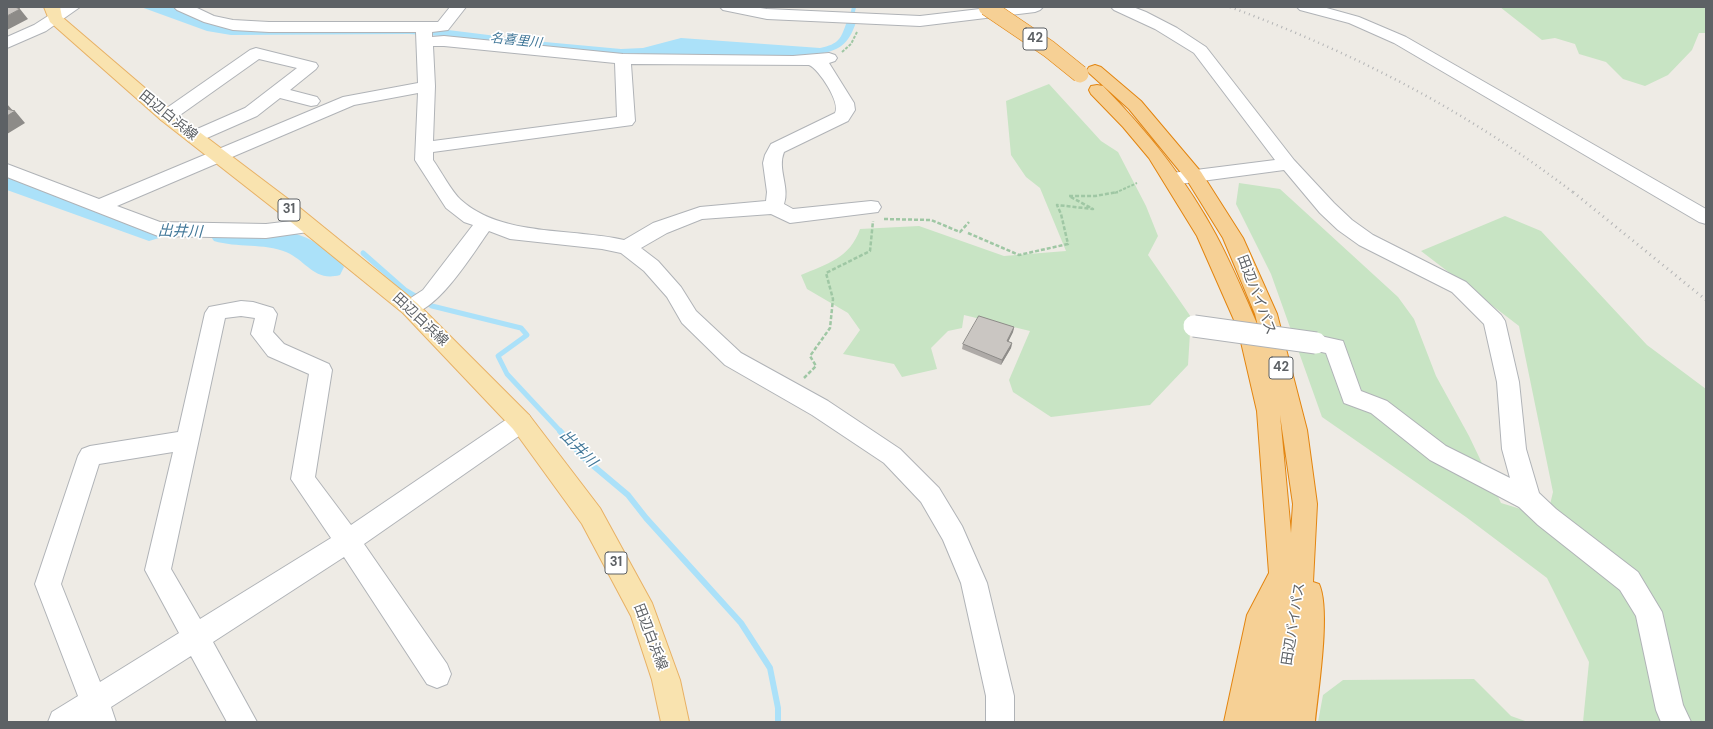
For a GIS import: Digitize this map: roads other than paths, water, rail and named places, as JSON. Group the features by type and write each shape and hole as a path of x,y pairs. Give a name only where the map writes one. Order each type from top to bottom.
{"highway":[{"name":"田辺バイパス","path":"987,7 1049,49 1088,72 1135,106 1194,176 1233,238 1266,314 1295,430 1305,504 1302,566 1278,722"},
{"name":"田辺バイパス","path":"1008,7 1059,41 1088,72 1105,97 1155,154 1207,236 1249,329 1268,411 1282,574 1270,668 1258,722"},
{"name":"42","path":"1301,722 1309,643 1311,564 1305,504"},
{"path":"1238,722 1260,615 1282,574"}],"main road":[{"name":"田辺白浜線","path":"53,13 167,116 410,308 521,422 591,516 643,612 666,680 675,722"}],"street":[{"path":"7,43 40,28 53,13 72,7"},
{"path":"182,7 209,19 233,25 425,34 444,41 623,59 821,59 821,64 845,103 846,110 842,117 777,148 771,161 778,194 778,201 774,207"},
{"path":"425,34 442,26 458,7"},
{"path":"728,7 767,14 868,20 920,21 1035,7"},
{"path":"1119,7 1141,15 1183,37 1200,50 1288,164 1327,208 1345,225 1366,240 1459,287 1494,321 1508,382 1514,449 1528,499"},
{"path":"1305,7 1354,20 1400,40 1706,217"},
{"path":"425,34 427,86 424,160 453,204 471,218 510,232 602,242 627,248 651,266 674,292 689,317 733,359 820,408 892,456 930,495 953,534 974,583 1000,696 1000,722"},
{"path":"167,116 256,53 310,66 251,112 194,136"},
{"path":"424,148 626,121 623,59"},
{"path":"100,206 349,101 427,86"},
{"path":"276,92 311,101"},
{"path":"1172,179 1288,164"},
{"path":"7,170 158,229 266,231 308,226"},
{"path":"627,248 660,228 700,213 774,207 790,216 875,215"},
{"path":"410,308 430,295 485,223"},
{"path":"242,722 158,570 216,313 234,308 249,307 266,314 262,334 276,350 321,370 303,479 348,540 437,674"},
{"path":"1194,326 1316,343 1334,347 1352,397 1378,408 1438,453 1528,499 1547,517 1629,581 1649,612 1670,710 1677,722"},
{"path":"62,722 97,712 196,638 348,540 521,422"},
{"path":"97,712 48,584 90,456 187,440"}],"water":[{"path":"141,7 171,7 216,25 231,29 440,29 545,42 621,49 643,48 681,38 820,48 831,45 838,40 847,21 856,22 850,36 842,46 831,51 800,57 604,53 458,37 409,34 231,35 207,31"},
{"path":"7,172 92,207 83,211 7,187"}],"waterway":[{"name":"名喜里川","path":"851,20 854,7"},
{"name":"出井川","path":"7,180 149,231"},
{"name":"出井川","path":"224,234 283,239 302,247 329,267"},
{"name":"出井川","path":"363,253 405,290 432,306 521,328 527,335 498,356 507,374 561,432"},
{"name":"出井川","path":"560,431 584,458 628,495 646,518 741,623 770,668 778,708 778,722"}],"railway":[{"path":"1230,7 1322,44 1410,87 1493,136 1534,163 1574,193"},
{"path":"1573,192 1706,300"}]}
